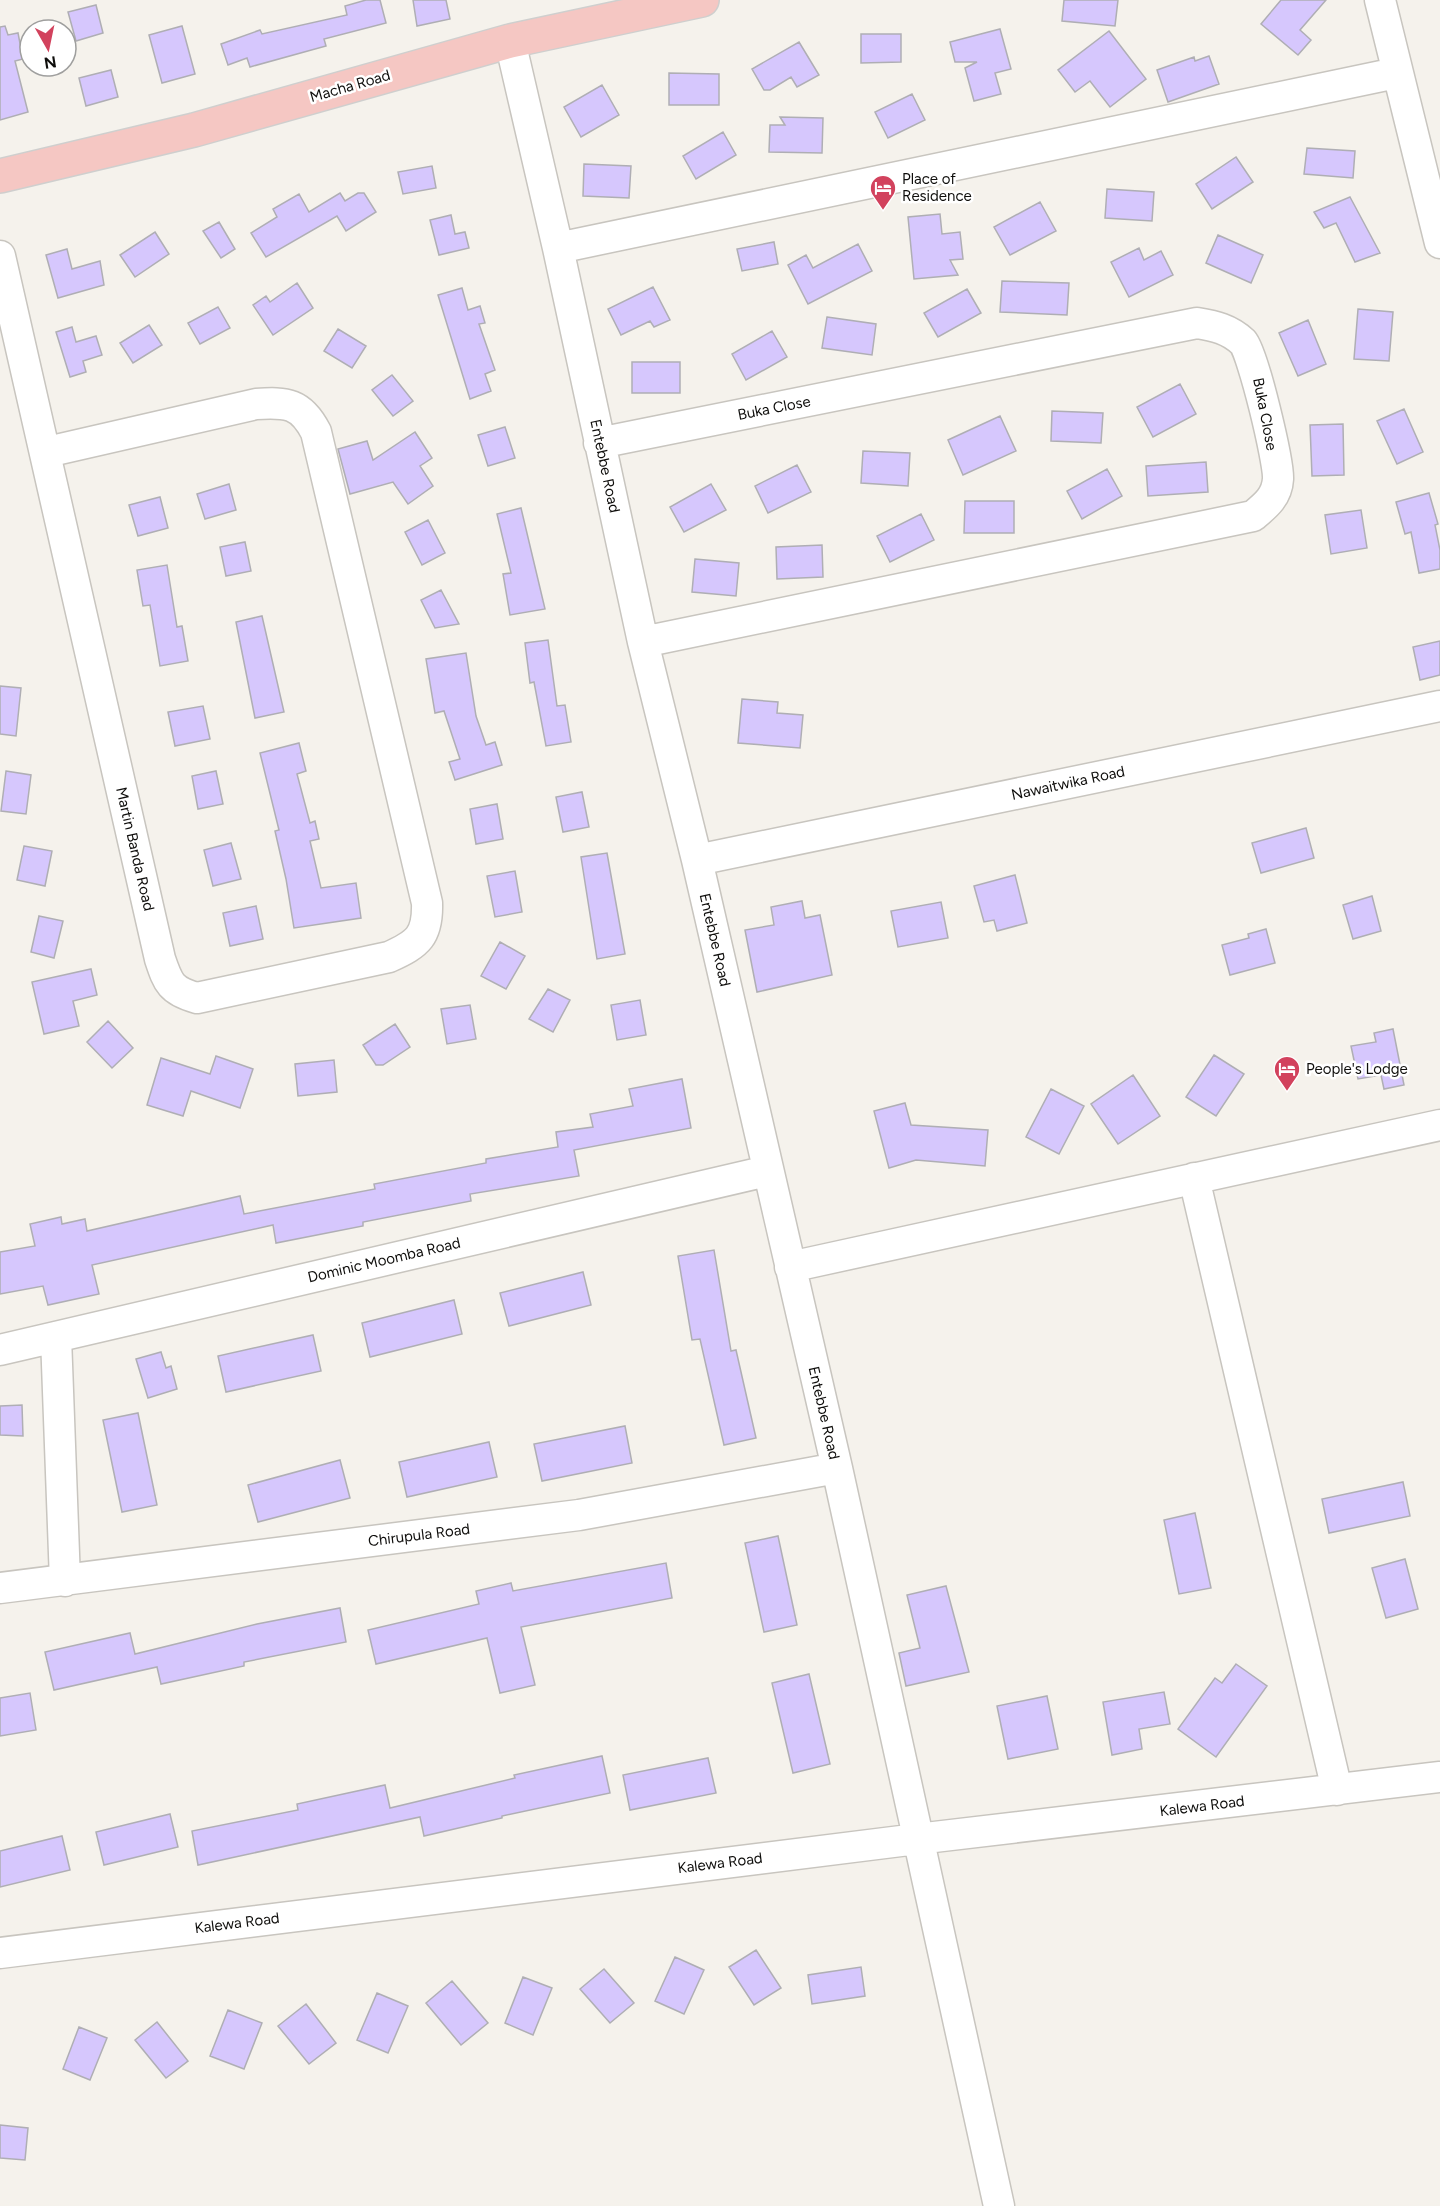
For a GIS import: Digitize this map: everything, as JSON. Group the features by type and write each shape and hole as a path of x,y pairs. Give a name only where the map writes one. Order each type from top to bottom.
{"main road":[{"name":"Macha Road","path":"0,176 194,130 510,41 702,0"}],"street":[{"path":"1380,0 1396,73 1440,243"},
{"name":"Entebbe Road","path":"510,41 558,248 643,642 697,860 837,1468 999,2206"},
{"path":"558,248 1396,73"},
{"name":"Martin Banda Road","path":"0,256 160,959 168,981 180,994 197,998 389,957 407,949 421,937 428,922 427,903 316,432 308,417 297,407 276,402 256,404 46,452"},
{"name":"Buka Close","path":"599,443 1197,323 1222,327 1244,343 1256,368 1278,479 1272,500 1253,516 643,642"},
{"name":"Nawaitwika Road","path":"697,860 1440,706"},
{"path":"790,1268 1440,1125"},
{"name":"Dominic Moomba Road","path":"0,1350 767,1171"},
{"path":"1194,1178 1337,1790"},
{"path":"56,1337 65,1581"},
{"name":"Chirupula Road","path":"0,1588 579,1515 837,1468"},
{"name":"Kalewa Road","path":"0,1953 917,1839 1440,1778"}],"building":[{"path":"366,0 380,0 386,23 324,39 326,46 250,67 247,58 228,65 221,44 260,30 262,34 347,15 345,6"},
{"path":"413,0 446,0 450,19 417,26"},
{"path":"1064,0 1118,0 1115,26 1062,21"},
{"path":"1281,0 1326,0 1300,30 1311,40 1298,55 1261,24"},
{"path":"96,5 103,33 78,40 78,18 70,18 68,12"},
{"path":"5,26 8,35 18,33 18,60 15,61 28,112 0,120 0,27"},
{"path":"182,26 195,74 162,83 149,35"},
{"path":"1000,29 1011,69 995,73 1001,94 974,101 965,68 977,62 955,62 950,42"},
{"path":"1109,31 1146,79 1110,107 1090,81 1075,92 1058,70"},
{"path":"861,34 901,34 901,62 861,63"},
{"path":"799,42 819,75 797,87 791,77 770,90 764,90 752,69"},
{"path":"1209,56 1219,84 1168,102 1157,70 1194,57 1195,61"},
{"path":"111,70 118,97 86,106 79,78"},
{"path":"669,73 719,74 719,105 669,105"},
{"path":"602,85 619,115 581,137 564,107"},
{"path":"912,94 925,120 888,138 875,112"},
{"path":"780,117 823,118 822,153 769,152 770,125 785,125"},
{"path":"723,132 736,155 696,179 683,156"},
{"path":"1307,148 1355,151 1353,178 1304,174"},
{"path":"1236,157 1253,182 1212,209 1196,184"},
{"path":"584,164 631,166 629,198 583,196"},
{"path":"432,166 436,188 403,194 398,172"},
{"path":"1107,189 1154,192 1152,221 1105,218"},
{"path":"340,193 345,201 358,193 364,193 376,212 346,231 337,216 266,257 251,233 277,217 273,209 299,194 309,212"},
{"path":"1350,197 1380,253 1355,262 1336,223 1324,228 1314,212"},
{"path":"1040,202 1056,231 1010,255 994,227"},
{"path":"940,214 942,234 960,232 963,259 950,260 958,275 914,279 908,217"},
{"path":"451,215 455,234 465,232 469,248 439,255 430,220"},
{"path":"219,222 235,249 221,258 203,231"},
{"path":"155,232 169,254 135,277 120,255"},
{"path":"1218,235 1263,255 1251,283 1206,263"},
{"path":"774,242 778,264 742,271 737,249"},
{"path":"858,244 872,271 808,304 788,265 806,255 813,268"},
{"path":"1139,248 1144,260 1161,251 1173,275 1129,297 1111,262"},
{"path":"67,249 72,269 100,261 104,285 58,298 46,255"},
{"path":"1002,281 1069,283 1067,315 1000,312"},
{"path":"297,283 313,308 273,335 253,305 266,296 270,302"},
{"path":"653,287 670,320 654,327 650,321 621,335 608,309"},
{"path":"462,288 468,310 480,306 485,323 479,324 495,370 485,374 491,391 470,399 438,295"},
{"path":"967,289 981,313 938,337 924,313"},
{"path":"218,307 230,328 200,344 188,323"},
{"path":"1358,309 1393,312 1389,361 1354,359"},
{"path":"827,317 876,324 872,355 822,348"},
{"path":"1308,320 1326,364 1298,376 1279,333"},
{"path":"149,325 162,345 133,363 120,343"},
{"path":"72,327 76,342 96,336 102,355 83,361 86,372 70,377 56,332"},
{"path":"338,329 366,346 352,368 324,351"},
{"path":"772,331 787,357 746,380 732,354"},
{"path":"632,362 680,362 680,393 632,393"},
{"path":"392,375 413,401 393,416 372,390"},
{"path":"1180,384 1196,414 1153,437 1137,407"},
{"path":"1404,409 1423,452 1397,464 1377,421"},
{"path":"1052,411 1103,413 1101,443 1051,441"},
{"path":"1000,416 1016,451 963,475 948,440"},
{"path":"1343,424 1344,475 1312,476 1310,425"},
{"path":"505,427 515,458 488,466 478,435"},
{"path":"415,432 432,458 420,466 433,486 408,504 393,482 350,494 338,449 367,441 373,460"},
{"path":"863,451 910,453 908,486 861,483"},
{"path":"1206,462 1208,492 1148,496 1146,466"},
{"path":"797,465 811,492 768,513 755,486"},
{"path":"1107,469 1122,496 1082,519 1067,491"},
{"path":"229,484 236,510 205,519 197,494"},
{"path":"711,484 726,510 684,532 670,507"},
{"path":"1429,493 1438,524 1435,525 1440,550 1440,569 1419,573 1411,532 1405,534 1396,502"},
{"path":"160,497 168,528 138,536 129,505"},
{"path":"965,501 1014,501 1014,533 964,533"},
{"path":"521,508 545,609 510,615 503,574 511,573 497,514"},
{"path":"1361,510 1367,548 1331,554 1325,515"},
{"path":"921,514 934,540 890,562 877,536"},
{"path":"428,520 445,553 422,565 405,532"},
{"path":"245,542 251,571 226,576 220,547"},
{"path":"822,545 823,577 777,579 776,547"},
{"path":"695,559 739,563 736,596 692,592"},
{"path":"167,565 177,627 182,626 188,661 160,666 150,605 143,606 137,570"},
{"path":"441,590 459,624 435,628 421,600"},
{"path":"262,616 284,712 255,718 236,622"},
{"path":"548,640 557,706 565,705 571,742 546,746 534,682 530,683 525,643"},
{"path":"1440,641 1440,675 1420,680 1413,647"},
{"path":"466,653 476,716 486,745 495,742 502,765 455,780 449,762 460,759 444,711 435,713 426,659"},
{"path":"0,686 21,688 16,736 0,734"},
{"path":"742,699 778,702 777,713 803,715 800,748 738,743"},
{"path":"203,706 210,739 175,746 168,712"},
{"path":"299,743 306,771 297,774 310,823 315,821 319,839 310,841 321,888 356,883 361,918 294,928 275,831 279,830 260,753"},
{"path":"6,771 31,775 26,814 1,811"},
{"path":"216,771 223,804 198,809 192,776"},
{"path":"582,792 589,827 563,832 556,797"},
{"path":"497,804 503,839 476,844 470,809"},
{"path":"1306,828 1314,858 1261,873 1252,843"},
{"path":"231,843 241,879 213,886 204,850"},
{"path":"24,846 52,851 45,886 17,880"},
{"path":"607,853 625,954 597,959 581,857"},
{"path":"515,871 522,912 495,917 487,876"},
{"path":"1015,875 1027,923 997,931 994,920 984,922 974,886"},
{"path":"1372,896 1381,931 1353,939 1343,905"},
{"path":"802,901 805,918 820,915 832,975 757,992 745,930 774,925 771,907"},
{"path":"941,902 948,938 898,947 891,911"},
{"path":"256,906 263,939 230,946 223,913"},
{"path":"39,916 63,921 54,958 31,952"},
{"path":"1266,929 1275,963 1230,975 1222,945 1249,938 1248,934"},
{"path":"500,942 525,956 506,989 481,976"},
{"path":"91,969 97,995 73,1001 79,1026 44,1034 32,982"},
{"path":"548,989 570,1000 553,1032 529,1019"},
{"path":"640,1000 646,1035 617,1040 611,1005"},
{"path":"470,1005 476,1039 447,1044 441,1009"},
{"path":"108,1021 133,1048 112,1068 87,1042"},
{"path":"395,1024 410,1047 383,1065 376,1065 363,1045"},
{"path":"1393,1029 1404,1085 1384,1089 1381,1075 1358,1079 1351,1046 1376,1042 1374,1033"},
{"path":"1214,1055 1244,1074 1216,1116 1186,1097"},
{"path":"216,1056 253,1069 240,1108 191,1091 183,1116 147,1105 161,1058 210,1074"},
{"path":"334,1060 337,1092 298,1096 295,1064"},
{"path":"1133,1075 1160,1116 1118,1144 1091,1104"},
{"path":"682,1079 691,1128 574,1150 579,1176 470,1194 471,1201 363,1222 363,1226 276,1243 273,1225 92,1265 99,1294 48,1305 43,1286 0,1294 0,1252 35,1246 30,1224 61,1217 62,1224 85,1219 87,1231 240,1196 244,1214 375,1189 374,1184 486,1163 486,1159 558,1147 556,1132 593,1127 590,1114 633,1106 629,1089"},
{"path":"1051,1089 1084,1106 1059,1154 1026,1137"},
{"path":"905,1103 911,1125 988,1130 985,1166 916,1160 889,1168 874,1111"},
{"path":"714,1250 731,1351 736,1350 756,1438 724,1445 700,1339 692,1340 678,1256"},
{"path":"583,1272 591,1305 509,1326 500,1293"},
{"path":"454,1300 462,1334 370,1357 362,1323"},
{"path":"313,1335 321,1371 226,1392 218,1356"},
{"path":"161,1352 166,1368 171,1366 177,1389 148,1398 136,1359"},
{"path":"22,1405 23,1436 0,1435 0,1406"},
{"path":"138,1413 157,1505 122,1512 103,1420"},
{"path":"625,1426 632,1463 542,1481 534,1444"},
{"path":"489,1442 497,1477 407,1497 399,1462"},
{"path":"340,1460 350,1498 258,1522 248,1485"},
{"path":"1403,1482 1410,1516 1329,1533 1322,1499"},
{"path":"1195,1513 1211,1588 1179,1594 1164,1520"},
{"path":"778,1536 797,1625 764,1632 745,1543"},
{"path":"1405,1559 1418,1609 1386,1618 1372,1568"},
{"path":"666,1563 672,1598 521,1627 535,1685 500,1693 487,1638 376,1664 368,1630 479,1604 476,1591 511,1583 513,1591"},
{"path":"946,1586 969,1672 906,1686 899,1653 920,1648 907,1595"},
{"path":"340,1608 346,1642 244,1662 244,1666 161,1684 157,1667 54,1690 45,1652 130,1633 135,1654 257,1624"},
{"path":"1236,1664 1267,1686 1216,1757 1178,1729 1215,1678 1222,1683"},
{"path":"809,1674 830,1764 793,1773 772,1683"},
{"path":"1164,1692 1170,1724 1139,1729 1142,1749 1112,1755 1103,1702"},
{"path":"30,1693 36,1730 0,1736 0,1698"},
{"path":"1047,1696 1058,1749 1008,1759 997,1706"},
{"path":"602,1756 610,1793 502,1816 502,1818 424,1836 420,1817 198,1865 192,1831 298,1810 297,1804 385,1785 390,1808 515,1778 514,1775"},
{"path":"708,1758 716,1793 630,1810 623,1775"},
{"path":"170,1814 178,1847 104,1865 96,1832"},
{"path":"62,1836 70,1870 0,1887 0,1851"},
{"path":"756,1950 781,1988 754,2005 729,1967"},
{"path":"675,1957 704,1970 684,2014 655,2001"},
{"path":"861,1967 865,1996 812,2004 808,1975"},
{"path":"604,1969 634,2003 610,2023 580,1989"},
{"path":"523,1977 552,1988 533,2035 505,2023"},
{"path":"452,1981 488,2023 461,2045 426,2003"},
{"path":"377,1993 408,2006 388,2053 357,2040"},
{"path":"306,2004 336,2043 309,2064 278,2026"},
{"path":"228,2010 262,2023 244,2069 210,2056"},
{"path":"157,2022 188,2061 166,2078 135,2040"},
{"path":"79,2027 107,2038 90,2080 63,2069"},
{"path":"0,2125 28,2128 25,2160 0,2158"}],"place":[{"name":"Place of Residence","path":"883,211"},
{"name":"People's Lodge","path":"1287,1092"}]}
